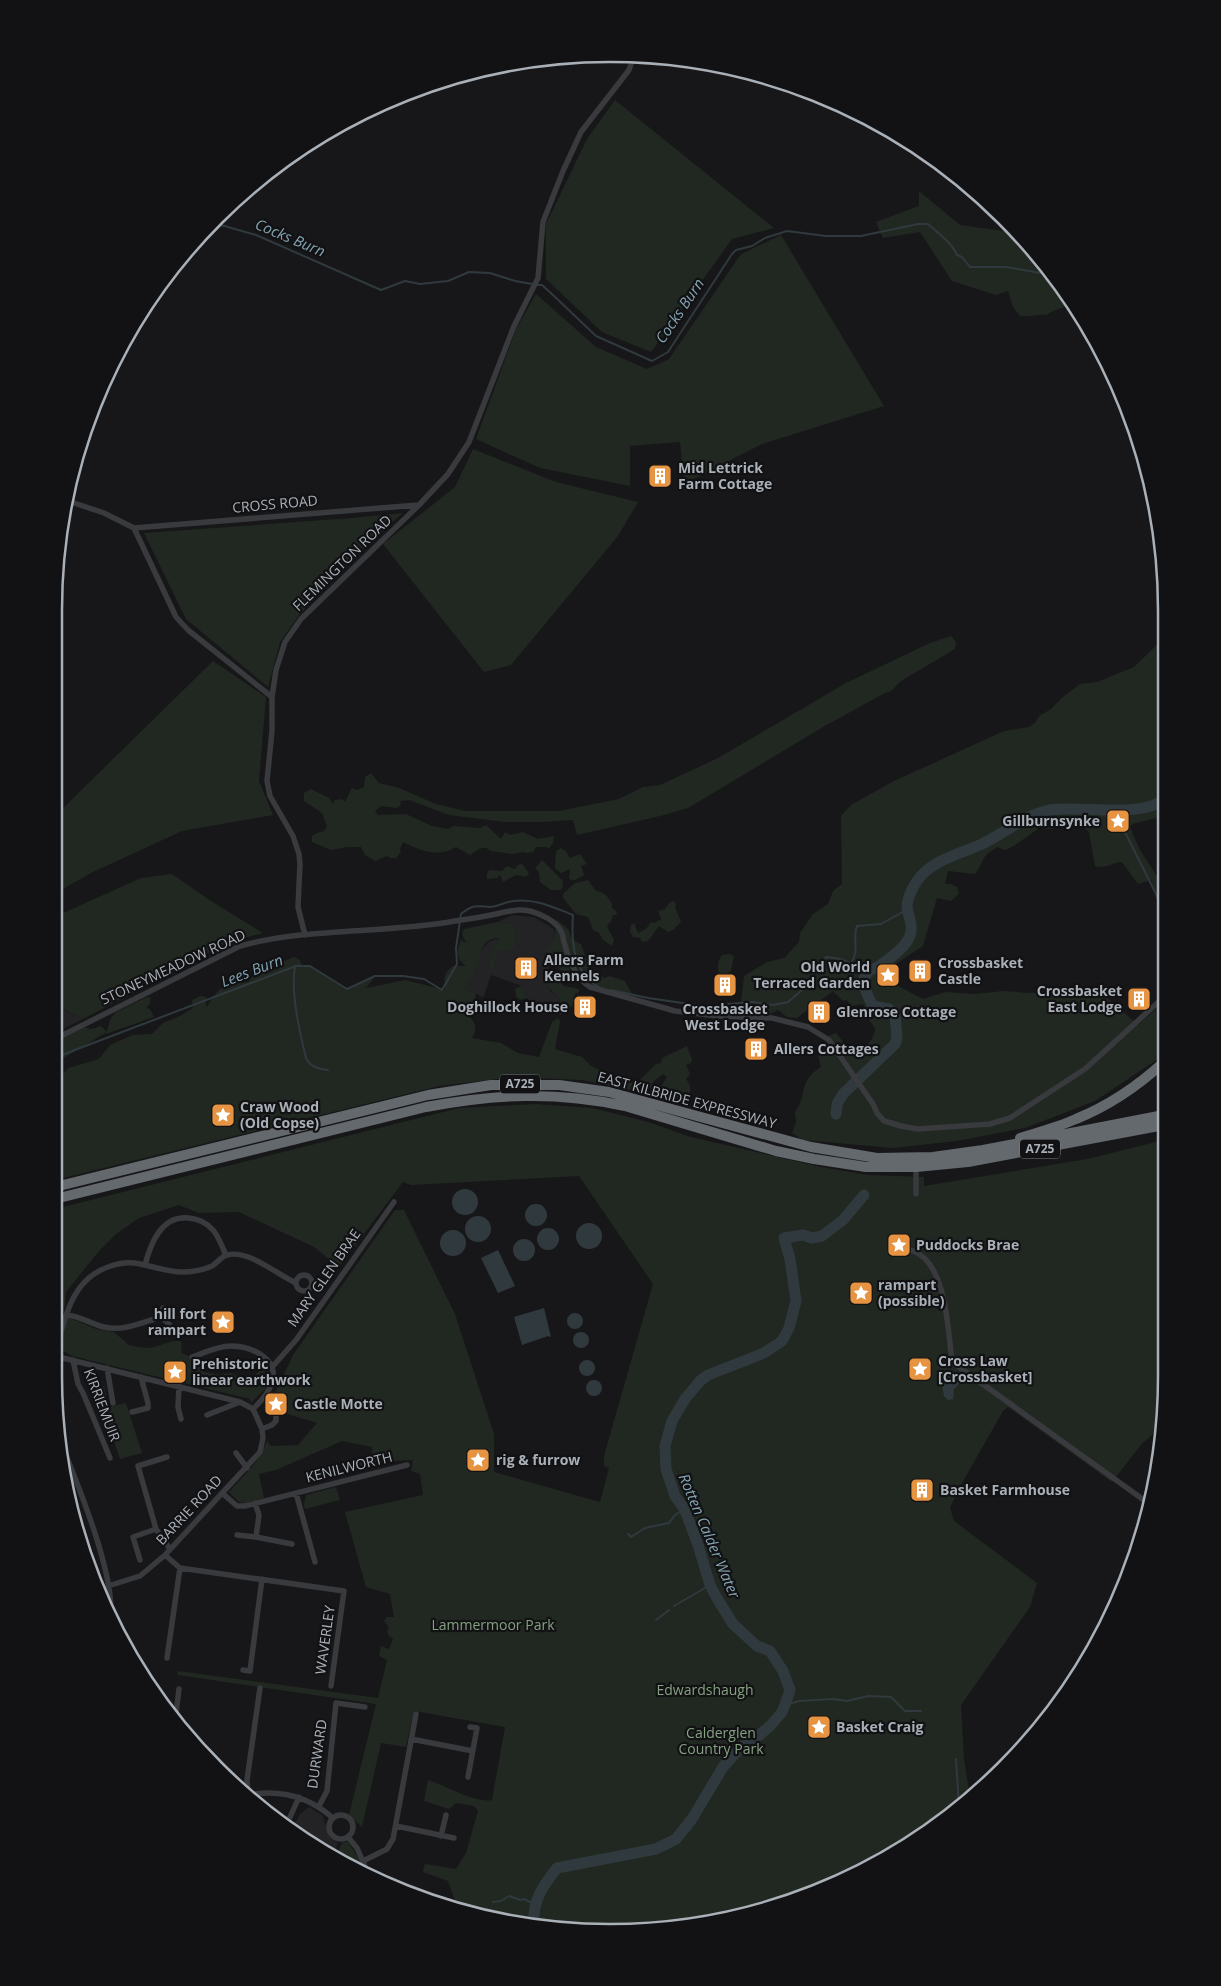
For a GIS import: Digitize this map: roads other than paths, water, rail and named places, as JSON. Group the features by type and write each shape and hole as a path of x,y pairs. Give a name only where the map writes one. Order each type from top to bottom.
{"highway":[{"path":"984,1150 1077,1119 1118,1096 1158,1066"},
{"name":"EAST KILBRIDE EXPRESSWAY","path":"62,1185 428,1095 506,1084 559,1085 608,1092 811,1147 877,1158 933,1157 984,1150 1158,1116"},
{"name":"EAST KILBRIDE EXPRESSWAY","path":"62,1197 426,1108 482,1097 508,1095 554,1095 625,1106 776,1150 814,1159 866,1167 916,1167 968,1162 1158,1126"}],"street":[{"name":"FLEMINGTON ROAD","path":"305,935 298,907 299,854 293,836 270,796 267,781 272,731 272,696 276,670 285,642 301,619 419,505 448,474 469,442 514,326 538,278 543,222 563,171 580,132 629,70 631,63"},
{"path":"73,503 104,513 134,528 176,617 188,630 272,696"},
{"name":"CROSS ROAD","path":"134,528 419,505"},
{"name":"STONEYMEADOW ROAD","path":"62,1035 240,946 260,940 453,922 521,909 540,914 553,922 562,932 567,952 578,976 584,983 598,990 675,1011 717,1016 782,1019 815,1030 829,1040 884,1121 918,1129 990,1124 1018,1113 1085,1069 1158,1002"},
{"path":"916,1167 916,1194"},
{"name":"MARY GLEN BRAE","path":"272,1366 296,1340 394,1202"},
{"path":"145,1264 161,1228 173,1219 183,1217 203,1221 214,1231 226,1254"},
{"path":"890,1250 912,1251 933,1267 938,1277 943,1299 952,1362 1144,1500"},
{"path":"62,1328 74,1295 95,1272 122,1263 145,1264 176,1272 189,1272 212,1266 226,1254 236,1254 258,1261 296,1283"},
{"path":"161,1317 163,1308"},
{"path":"67,1315 78,1316 104,1327 118,1329 161,1317"},
{"path":"161,1317 169,1324"},
{"path":"192,1357 223,1347 239,1347 256,1351 265,1358 272,1366 272,1381 268,1394 253,1409"},
{"path":"62,1358 240,1402 253,1409 262,1429 272,1425 276,1420 276,1404"},
{"name":"KIRRIEMUIR","path":"73,1360 78,1384 110,1458"},
{"path":"107,1368 113,1403"},
{"path":"132,1412 148,1408 141,1377"},
{"path":"179,1386 178,1407 181,1419"},
{"path":"207,1415 240,1402"},
{"name":"BARRIE ROAD","path":"108,1586 140,1576 165,1555 260,1452 264,1438 262,1429"},
{"path":"236,1453 246,1468"},
{"path":"168,1457 138,1466 158,1535 170,1549"},
{"path":"70,1465 97,1542 109,1597"},
{"name":"KENILWORTH","path":"222,1493 237,1506 245,1506 407,1465"},
{"name":"KENILWORTH","path":"296,1493 315,1562"},
{"path":"255,1503 259,1515 256,1537"},
{"path":"140,1560 133,1537 156,1529"},
{"path":"237,1535 292,1544"},
{"path":"165,1555 180,1568 167,1658"},
{"name":"WAVERLEY","path":"180,1568 344,1591 331,1686"},
{"path":"243,1670 250,1671 262,1579"},
{"path":"247,1786 246,1780 260,1688"},
{"path":"176,1710 179,1689"},
{"name":"DURWARD","path":"319,1806 327,1791 336,1703 365,1707"},
{"path":"363,1860 386,1849 393,1839 416,1714"},
{"path":"468,1777 477,1728 470,1727"},
{"path":"411,1739 473,1751"},
{"path":"257,1794 269,1793 299,1797 319,1806 332,1818"},
{"path":"289,1819 299,1797"},
{"path":"342,1815 352,1820 354,1828 348,1837 337,1839 330,1833 329,1826 332,1818 342,1815"},
{"path":"441,1836 446,1815"},
{"path":"396,1826 454,1838"},
{"path":"348,1837 357,1848 365,1865"}],"waterway":[{"name":"Cocks Burn","path":"537,285 542,285 596,336 652,361 668,352 736,250 752,246 765,238 787,231 826,236 861,236 918,224 928,224 948,242 957,255 962,257 970,267 1006,267 1042,273"},
{"name":"Cocks Burn","path":"221,225 256,235 381,290 405,281 420,284 448,281 469,272 490,273 532,284"},
{"name":"Rotten Calder Water","path":"836,1114 837,1104 843,1094 895,1044 897,1038 895,1014 889,1009 873,1006 865,988 864,979 869,971 891,957 909,938 911,929 907,909 908,901 916,883 926,871 941,861 982,844 1041,812 1063,809 1126,810 1158,803"},
{"path":"1114,810 1158,900"},
{"name":"Lees Burn","path":"62,1055 296,966 310,966 347,989 375,976 403,976 424,979 442,990 457,964 456,948 461,914 475,906 493,907 513,901 536,902 573,915 573,946 579,965 590,981 599,987"},
{"path":"851,963 856,949 855,935 857,926 881,924 908,909"},
{"name":"Lees Burn","path":"728,1004 753,1002 773,1005 788,1002 801,991 826,957 844,960 852,964 860,972 867,972"},
{"path":"295,967 295,1000 306,1058 312,1065 328,1070"},
{"name":"Lees Burn","path":"611,990 648,998 717,1008"},
{"name":"Rotten Calder Water","path":"534,1918 539,1895 557,1868 656,1849 676,1839 692,1819 723,1767 740,1748 756,1738 782,1712 790,1690 783,1671 770,1651 757,1646 733,1624 710,1585 685,1510 675,1496 666,1469 665,1446 672,1421 685,1399 700,1381 708,1375 764,1353 782,1341 789,1328 796,1301 790,1259 784,1238 803,1235 812,1238 822,1236 843,1220 864,1195"},
{"path":"628,1534 631,1537 645,1528 669,1523 675,1515 684,1509"},
{"path":"674,1606 710,1585"},
{"path":"656,1620 669,1610"},
{"path":"785,1705 799,1701 833,1699 847,1701 868,1696 891,1697 905,1711 921,1711"},
{"path":"956,1759 959,1799"},
{"path":"493,1902 501,1901 509,1896 520,1900 537,1902"}],"place":[{"name":"Mid Lettrick Farm Cottage","path":"660,476"},
{"name":"Gillburnsynke","path":"1118,821"},
{"name":"Allers Farm Kennels","path":"526,968"},
{"name":"Crossbasket Castle","path":"920,971"},
{"name":"Old World Terraced Garden","path":"888,975"},
{"name":"Crossbasket West Lodge","path":"725,985"},
{"name":"Crossbasket East Lodge","path":"1139,999"},
{"name":"Doghillock House","path":"585,1007"},
{"name":"Glenrose Cottage","path":"819,1012"},
{"name":"Allers Cottages","path":"756,1049"},
{"name":"Craw Wood (Old Copse)","path":"223,1115"},
{"name":"Puddocks Brae","path":"899,1245"},
{"name":"rampart (possible)","path":"861,1293"},
{"name":"hill fort rampart","path":"223,1322"},
{"name":"Cross Law [Crossbasket]","path":"920,1369"},
{"name":"Prehistoric linear earthwork","path":"175,1372"},
{"name":"Castle Motte","path":"276,1404"},
{"name":"rig & furrow","path":"478,1460"},
{"name":"Basket Farmhouse","path":"922,1490"},
{"name":"Basket Craig","path":"819,1727"}],"park label":[{"name":"Lammermoor Park","path":"493,1625"},
{"name":"Edwardshaugh","path":"705,1690"},
{"name":"Calderglen Country Park","path":"721,1742"}]}
